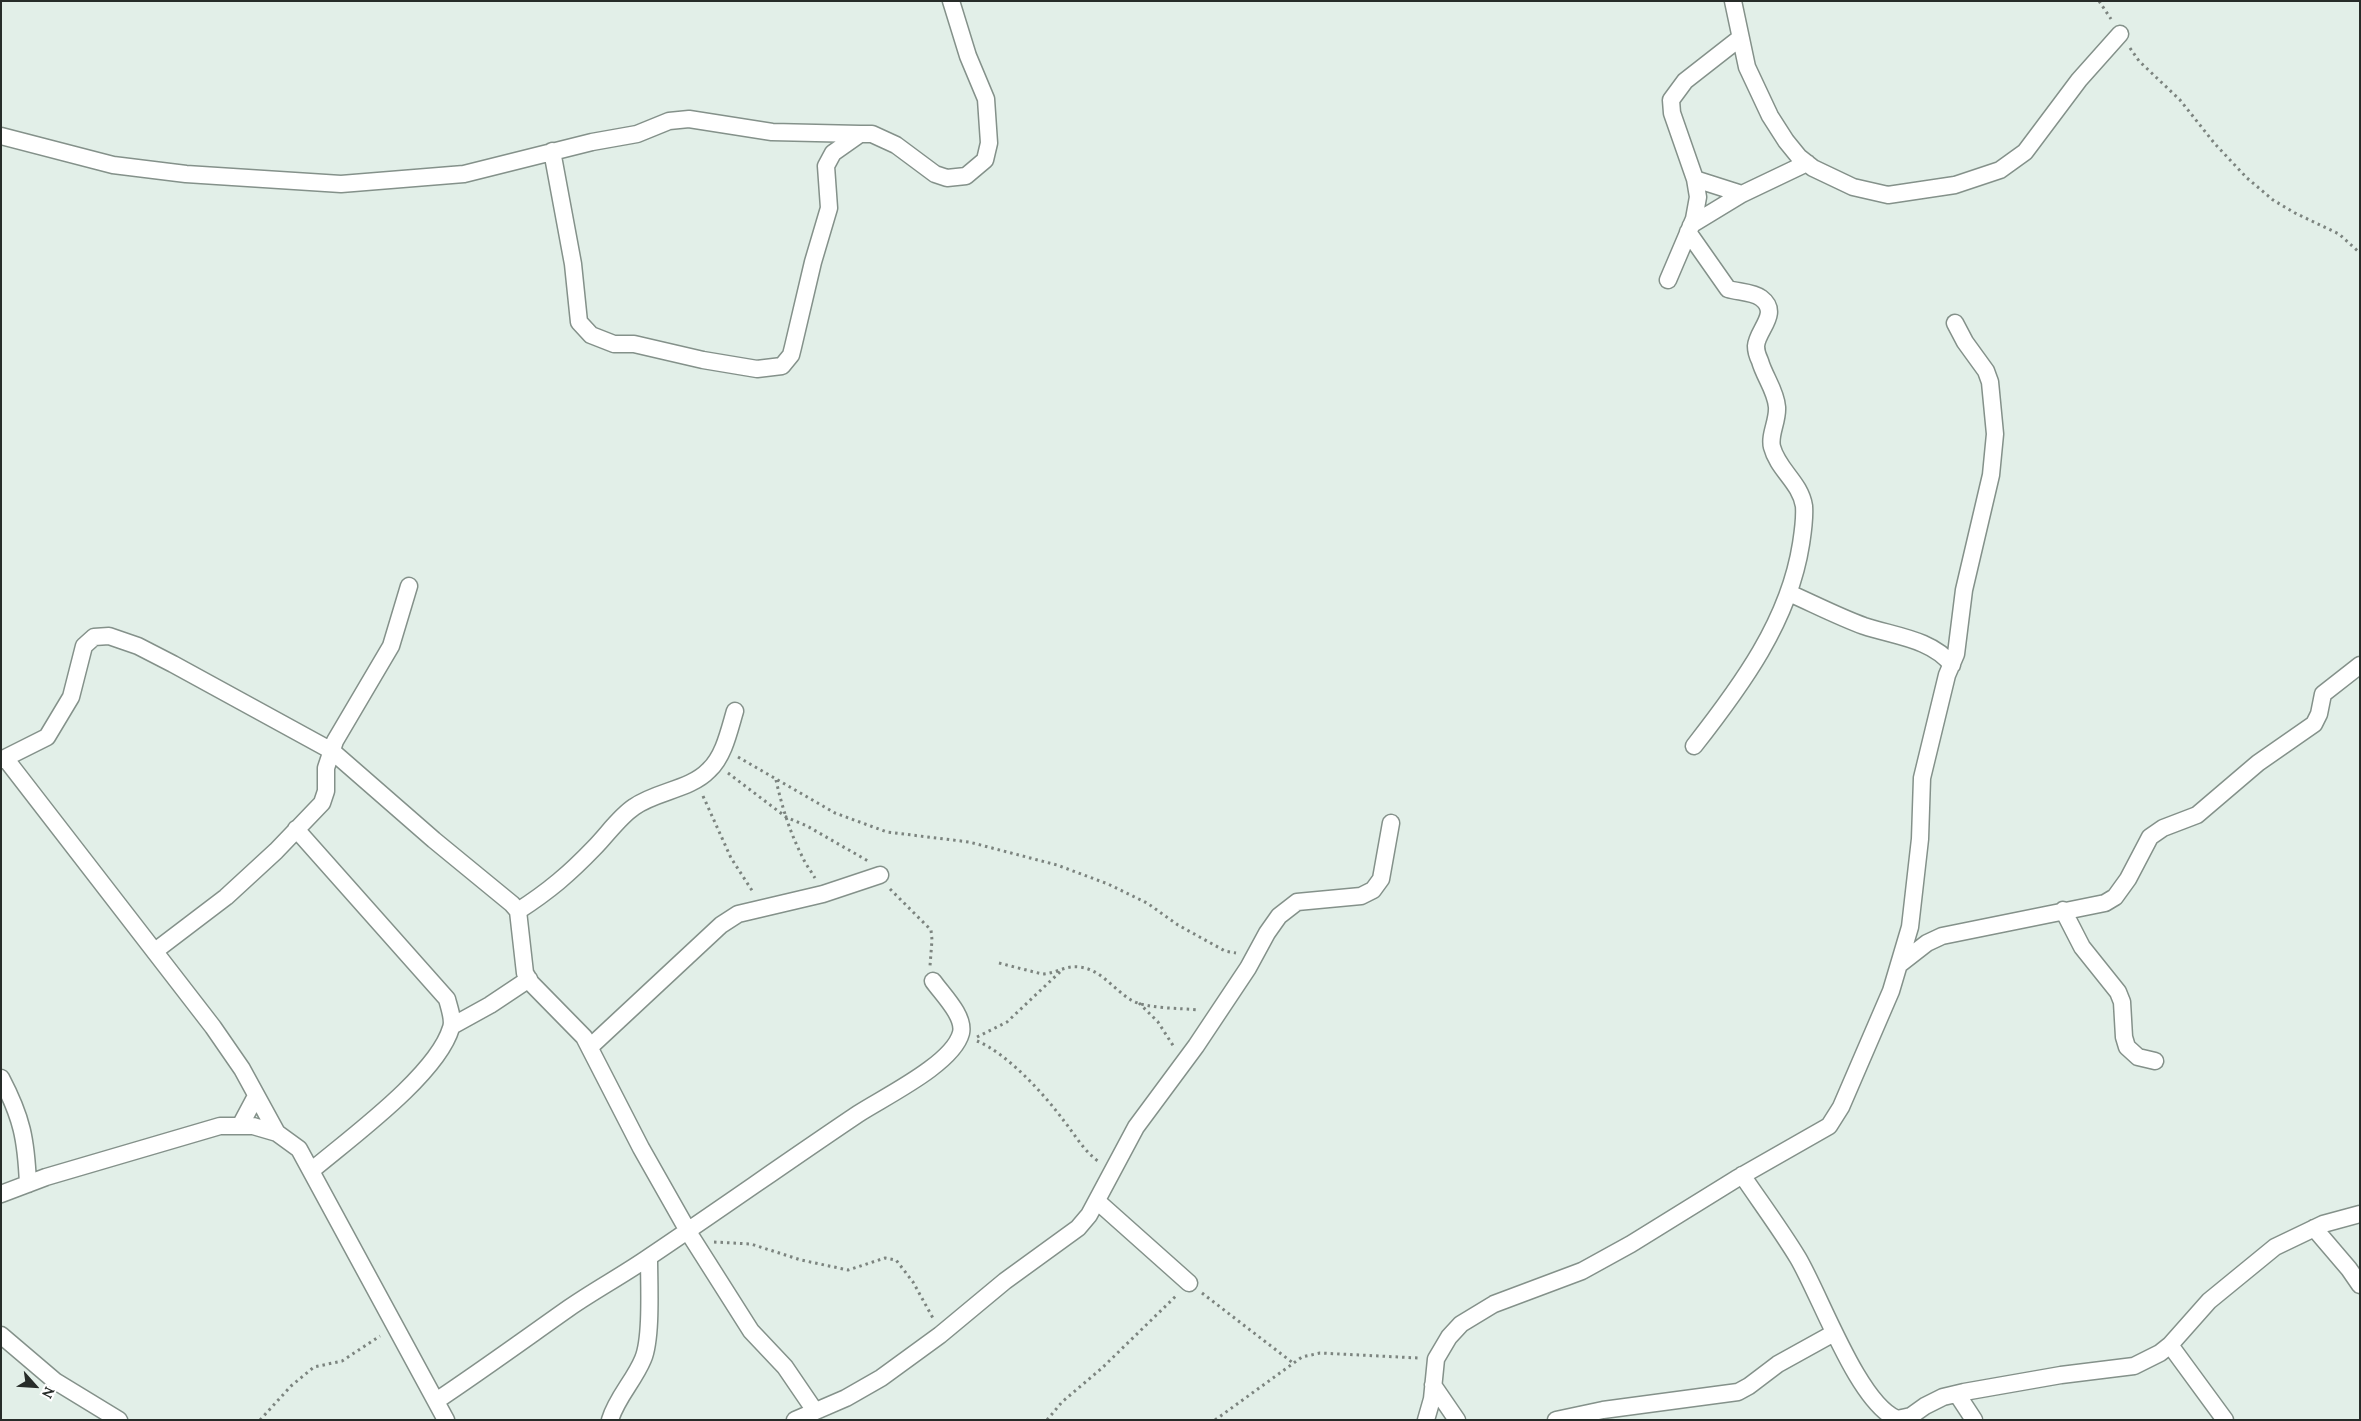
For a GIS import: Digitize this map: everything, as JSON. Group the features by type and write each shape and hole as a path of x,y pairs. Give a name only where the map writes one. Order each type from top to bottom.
{"street":[{"path":"1,136 113,165 186,174 341,184 464,174 552,151 637,134 668,121 689,119 772,132 872,134 885,139 935,174 947,178 966,176 985,160 989,143 986,99 968,56 951,1"},
{"path":"1733,1 1747,67 1770,116 1786,141 1807,163 1853,187 1888,196 1955,186 2000,170 2025,152 2079,80 2120,34"},
{"path":"1668,280 1690,228 1698,197 1695,179 1675,122 1671,100 1685,81 1740,38"},
{"path":"552,151 573,264 579,322 591,336 614,344 634,344 703,360 757,369 785,364 793,347 813,262 829,208 826,166 833,153 860,134"},
{"path":"1690,228 1742,194 1807,163"},
{"path":"1695,179 1742,194"},
{"path":"1690,228 1728,289 1761,298 1769,312 1767,324 1756,346 1759,361 1778,405 1777,424 1771,439 1771,446 1776,457 1800,492 1804,506 1804,522 1798,561 1789,593 1776,625 1728,703 1694,746"},
{"path":"1426,1420 1432,1399 1436,1359 1449,1337 1461,1324 1494,1304 1582,1271 1631,1244 1742,1175 1829,1126 1841,1107 1900,964 1910,927 1919,848 1922,778 1956,654 1964,590 1991,475 1994,434 1992,392 1988,376 1955,324"},
{"path":"154,951 226,897 324,799 326,768 339,732 391,646 409,586"},
{"path":"1789,593 1863,625 1932,648 1944,655 1952,665"},
{"path":"276,1133 214,1027 3,758 47,737 71,697 84,646 94,637 109,636 138,646 332,751 448,852 512,904 518,911 525,973 584,1037 641,1148 689,1235 751,1331 785,1367 815,1411"},
{"path":"1900,964 1927,943 1942,936 2105,902 2115,897 2128,879 2150,837 2163,828 2197,815 2258,762 2314,724 2319,714 2323,694 2338,680 2360,665"},
{"path":"518,911 550,891 634,807 708,772 716,764 735,711"},
{"path":"795,1420 846,1398 881,1378 1078,1228 1089,1215 1136,1127 1218,1012 1267,933 1287,908 1307,900 1361,896 1373,890 1381,879 1391,823"},
{"path":"296,829 446,998 452,1026 443,1049 421,1075 311,1171"},
{"path":"590,1047 721,925 738,914 824,894 880,875"},
{"path":"2063,910 2082,947 2118,992 2122,1002 2124,1037 2127,1047 2138,1057 2154,1061"},
{"path":"452,1026 490,1005 529,979"},
{"path":"436,1401 507,1354 570,1308 689,1235 861,1112 920,1077 953,1049 961,1034 961,1026 957,1015 933,981"},
{"path":"1,1078 24,1131 28,1184"},
{"path":"240,1126 256,1096"},
{"path":"1,1194 28,1184 220,1126 253,1126 276,1133 299,1149 446,1420"},
{"path":"1742,1175 1798,1259 1834,1333 1867,1392 1888,1416 1903,1420 1943,1397 2052,1376 2134,1366 2160,1353 2170,1345 2209,1301 2275,1247 2314,1228 2360,1214"},
{"path":"1096,1201 1189,1283"},
{"path":"2314,1228 2360,1285"},
{"path":"610,1420 615,1403 634,1379 644,1356 649,1304 649,1258"},
{"path":"1556,1420 1603,1410 1738,1392 1778,1364 1834,1333"},
{"path":"1,1335 55,1381 118,1420"},
{"path":"2170,1345 2225,1420"},
{"path":"1433,1385 1457,1420"},
{"path":"1956,1394 1974,1420"}],"path":[{"path":"2099,1 2139,61 2180,100 2215,144 2247,178 2280,204 2339,234 2360,253"},
{"path":"723,748 835,812 887,832 969,842 1057,865 1108,884 1147,903 1178,925 1225,950 1253,958"},
{"path":"716,764 786,817 807,826 867,861 900,900 931,930 932,940 929,964 933,981"},
{"path":"696,779 731,858 762,907"},
{"path":"776,779 786,817 803,860 824,894"},
{"path":"999,963 1042,974 1065,968 1081,967 1113,984 1131,1000 1139,1003 1218,1012"},
{"path":"1065,968 1007,1022 973,1039 986,1045 1006,1059 1055,1109 1088,1154 1112,1170"},
{"path":"1139,1003 1158,1022 1169,1038 1181,1066"},
{"path":"689,1235 729,1244 751,1244 801,1260 848,1270 885,1258 896,1260 913,1282 942,1333"},
{"path":"1047,1420 1062,1402 1102,1368 1189,1283 1293,1363"},
{"path":"260,1420 291,1386 314,1367 348,1358 395,1325"},
{"path":"1215,1420 1293,1363 1302,1358 1320,1353 1436,1359"}]}
